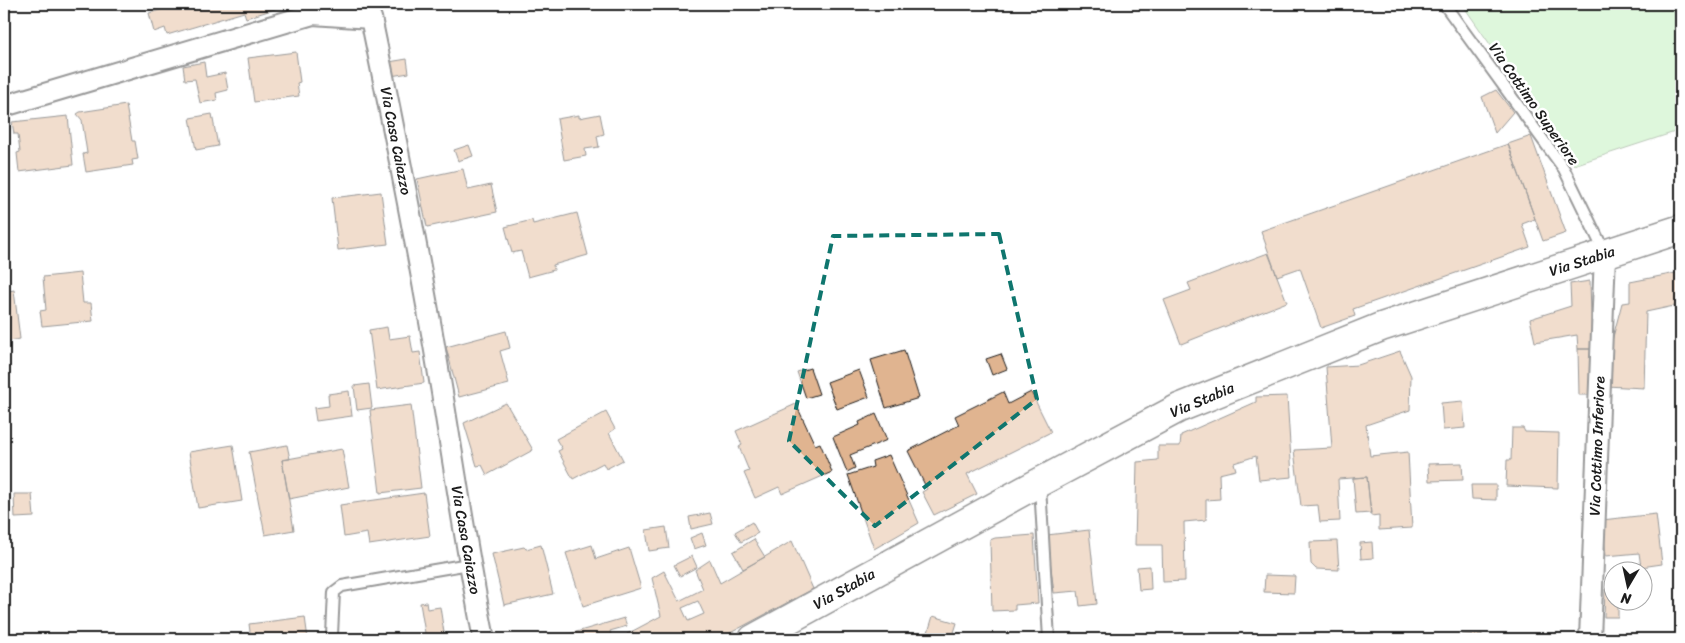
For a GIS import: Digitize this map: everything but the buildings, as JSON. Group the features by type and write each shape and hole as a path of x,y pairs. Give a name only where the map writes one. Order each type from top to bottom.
{"main road":[{"name":"Via Stabia","path":"753,639 1179,408 1381,327 1681,228"}],"street":[{"name":"Via Casa Caiazzo","path":"4,106 313,14 371,18 398,150 430,324 469,564 484,639"},
{"name":"Via Cottimo Inferiore","path":"1590,639 1605,254"}],"lane":[{"name":"Via Cottimo Superiore","path":"1444,4 1564,169 1605,254"},
{"path":"1040,482 1049,639"},
{"path":"332,636 334,592 342,586 469,564"}],"highlighted area":[{"path":"999,234 1037,399 875,526 789,441 833,236"}],"green space":[{"path":"1462,4 1681,4 1681,130 1574,165"}]}
